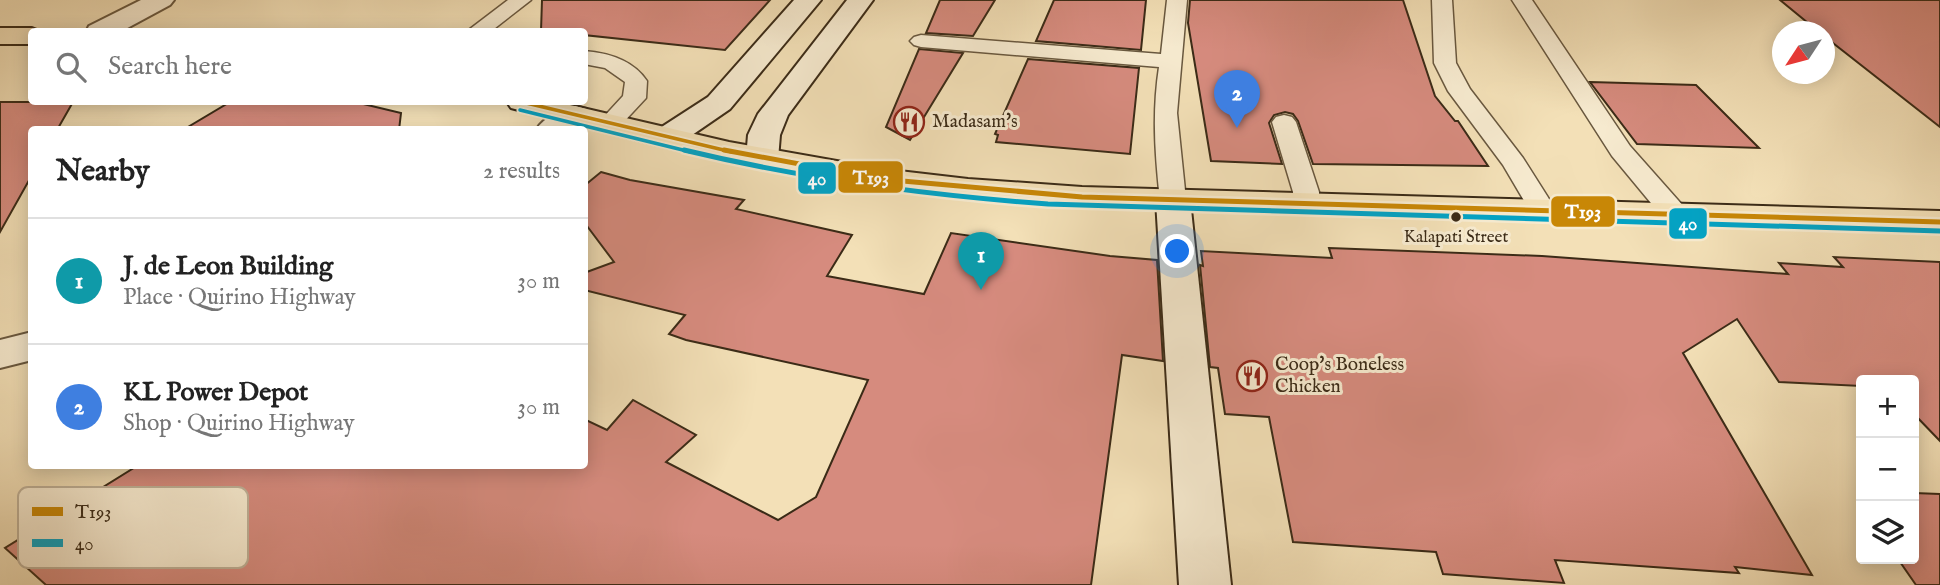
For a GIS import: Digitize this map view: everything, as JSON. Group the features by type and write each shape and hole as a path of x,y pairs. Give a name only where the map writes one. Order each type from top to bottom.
{"main road":[{"path":"0,36 28,36"},
{"path":"528,105 563,122 611,122 762,159 855,176 996,192 1173,200 1940,222"}],"street":[{"path":"107,28 160,0"},
{"path":"668,137 719,103 808,0"},
{"path":"762,159 764,135 774,114 860,0"},
{"path":"1173,200 1205,585"},
{"path":"0,354 28,347"}],"lane":[{"path":"482,28 520,0"},
{"path":"1173,200 1165,117 1169,61 1175,42 1177,0"},
{"path":"1442,0 1445,63 1459,91 1514,163 1543,210"},
{"path":"1522,0 1621,151 1675,214"},
{"path":"921,41 1169,61"},
{"path":"588,58 624,68 636,81 634,99 611,122"},
{"path":"1284,122 1306,192 1306,202"}],"building":[{"path":"542,0 770,0 725,50 588,35 588,28 541,28"},
{"path":"940,0 995,0 973,36 926,33"},
{"path":"1054,0 1146,0 1141,50 1036,41"},
{"path":"1190,0 1403,0 1435,96 1455,121 1458,121 1488,166 1313,164 1298,121 1293,114 1285,112 1274,115 1269,123 1282,164 1211,161 1188,23"},
{"path":"1780,0 1940,0 1940,127 1835,45 1835,21 1806,21"},
{"path":"919,49 963,53 910,140 886,127"},
{"path":"1028,59 1139,68 1130,154 996,142 998,135 995,134"},
{"path":"1590,82 1696,85 1759,148 1637,144"},
{"path":"0,102 71,105 59,126 28,126 28,182 0,232"},
{"path":"225,105 368,105 401,113 399,126 190,126"},
{"path":"601,172 630,180 744,200 736,209 852,235 827,276 924,294 951,233 1110,256 1157,260 1163,361 1122,355 1091,585 46,585 27,568 248,568 248,487 103,487 132,469 588,469 588,421 607,430 633,400 696,435 666,462 778,520 816,497 868,380 686,340 669,334 685,315 588,291 588,272 614,262 588,227 588,183"},
{"path":"1329,248 1542,256 1788,274 1779,263 1843,267 1834,257 1940,262 1940,441 1919,419 1919,375 1856,375 1856,386 1779,382 1737,319 1683,353 1812,575 1735,567 1739,573 1555,560 1564,583 1443,574 1436,552 1293,542 1269,417 1225,414 1218,368 1210,367 1201,251 1332,258"},
{"path":"1919,493 1940,494 1940,585 1916,585 1901,564 1919,564"},
{"path":"18,540 18,560 5,548"}],"transit line":[{"name":"T193","path":"534,105 667,138 776,161 880,179 981,190 1082,197 1940,222"},
{"name":"40","path":"520,110 584,126"},
{"name":"40","path":"588,127 774,170 879,188 980,199 1082,206 1940,231"}],"place":[{"name":"Madasam's","path":"909,122"},
{"name":"KL Power Depot","path":"1237,128"},
{"name":"Kalapati Street","path":"1456,217"},
{"name":"J. de Leon Building","path":"981,290"},
{"name":"Coop's Boneless Chicken","path":"1252,376"}]}
